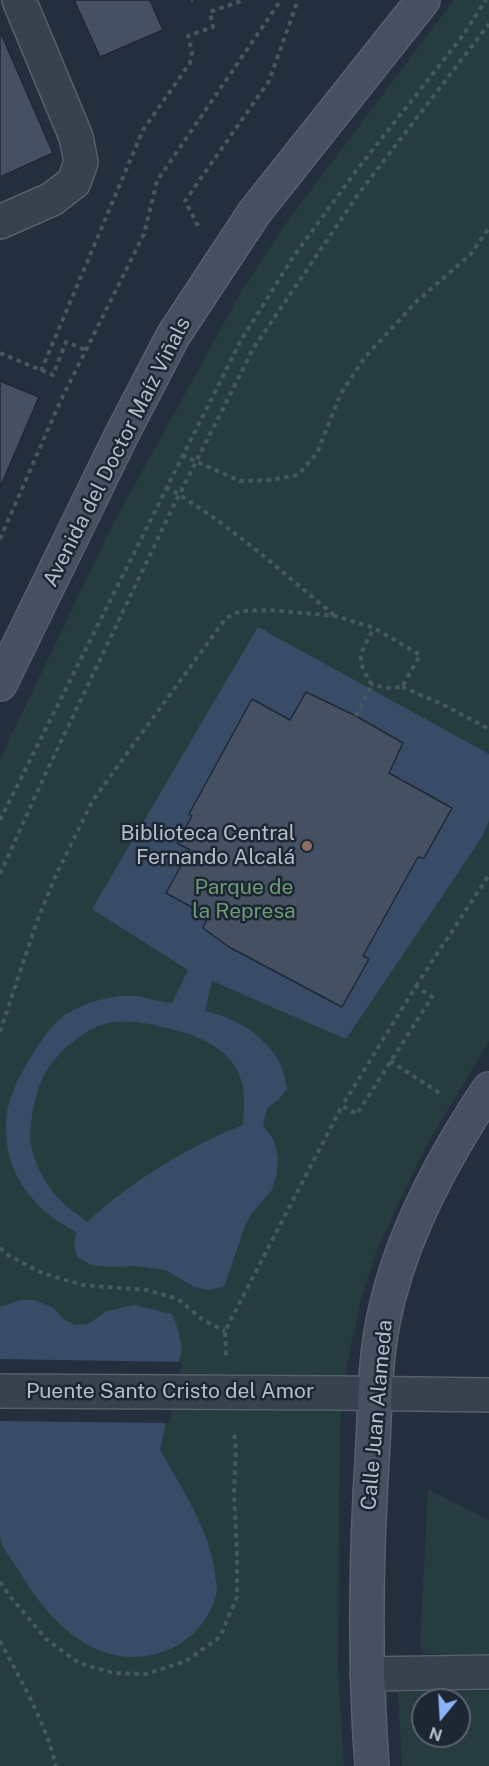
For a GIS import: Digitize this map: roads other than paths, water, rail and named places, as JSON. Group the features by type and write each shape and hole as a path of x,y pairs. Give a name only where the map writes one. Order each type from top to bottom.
{"street":[{"path":"0,222 52,199 74,182 81,162 76,137 19,0"},
{"name":"Avenida del Doctor Maíz Viñals","path":"0,684 121,436 173,336 254,213 423,0"},
{"name":"Calle Juan Alameda","path":"372,1766 367,1707 368,1512 378,1355 383,1322 406,1244 428,1194 483,1109"},
{"name":"Puente Santo Cristo del Amor","path":"0,1391 489,1395"},
{"path":"367,1674 489,1672"}],"water":[{"path":"258,627 489,754 489,821 482,837 346,1039 212,981 205,1011 233,1021 259,1037 278,1060 287,1089 267,1108 263,1126 274,1140 278,1157 277,1173 272,1190 252,1213 245,1226 224,1287 208,1290 194,1287 166,1270 136,1266 91,1265 78,1257 74,1247 76,1232 35,1202 24,1188 10,1159 6,1124 10,1099 29,1060 55,1024 74,1010 110,998 136,996 172,1003 188,970 92,909","holes":["137,1022 169,1028 202,1039 216,1047 228,1058 238,1071 243,1087 243,1125 161,1166 122,1193 87,1222 54,1193 41,1173 30,1137 34,1108 45,1073 71,1043 88,1031 105,1024"]},
{"path":"20,1300 35,1300 54,1308 63,1319 75,1325 88,1324 107,1311 134,1305 172,1314 182,1348 160,1450 201,1525 212,1556 217,1591 212,1607 203,1622 178,1645 152,1655 128,1657 105,1653 84,1643 47,1611 3,1546 0,1538 0,1307"}],"place":[{"name":"Biblioteca Central Fernando Alcalá","path":"307,846"}],"park label":[{"name":"Parque de la Represa","path":"244,900"}]}
